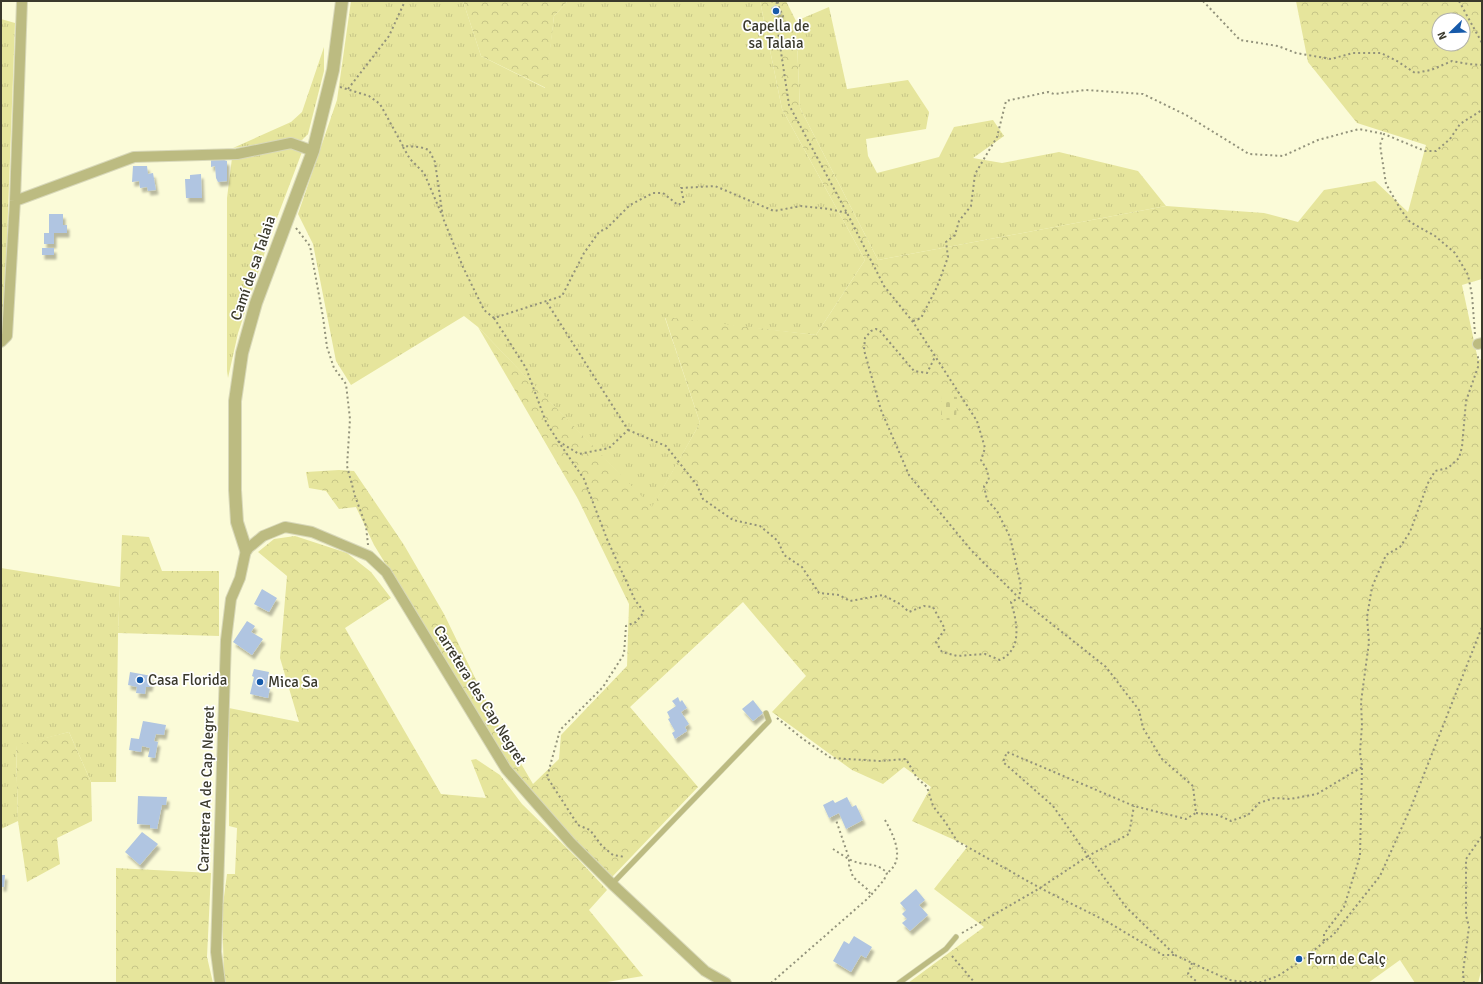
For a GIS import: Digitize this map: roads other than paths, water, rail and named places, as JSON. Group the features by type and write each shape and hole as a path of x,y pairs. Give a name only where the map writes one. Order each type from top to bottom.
{"street":[{"path":"1,342 7,336 15,201 22,1"},
{"name":"Camí de sa Talaia","path":"246,550 237,522 235,490 235,402 242,353 256,303 312,151 333,70 342,1"},
{"path":"15,201 134,157 237,154 291,143 312,151"},
{"name":"Carretera des Cap Negret","path":"246,550 263,536 286,527 312,532 370,556 386,572 506,769 570,843 612,884 705,970 726,983"},
{"name":"Carretera A de Cap Negret","path":"220,983 216,952 226,640 231,599 240,578 246,550"}],"lane":[{"path":"612,884 770,721 766,713"},
{"path":"899,983 946,949 956,937"}],"place":[{"name":"Capella de sa Talaia","path":"776,11"},
{"name":"Casa Florida","path":"140,680"},
{"name":"Mica Sa","path":"260,682"},
{"name":"Forn de Calç","path":"1299,959"}]}
